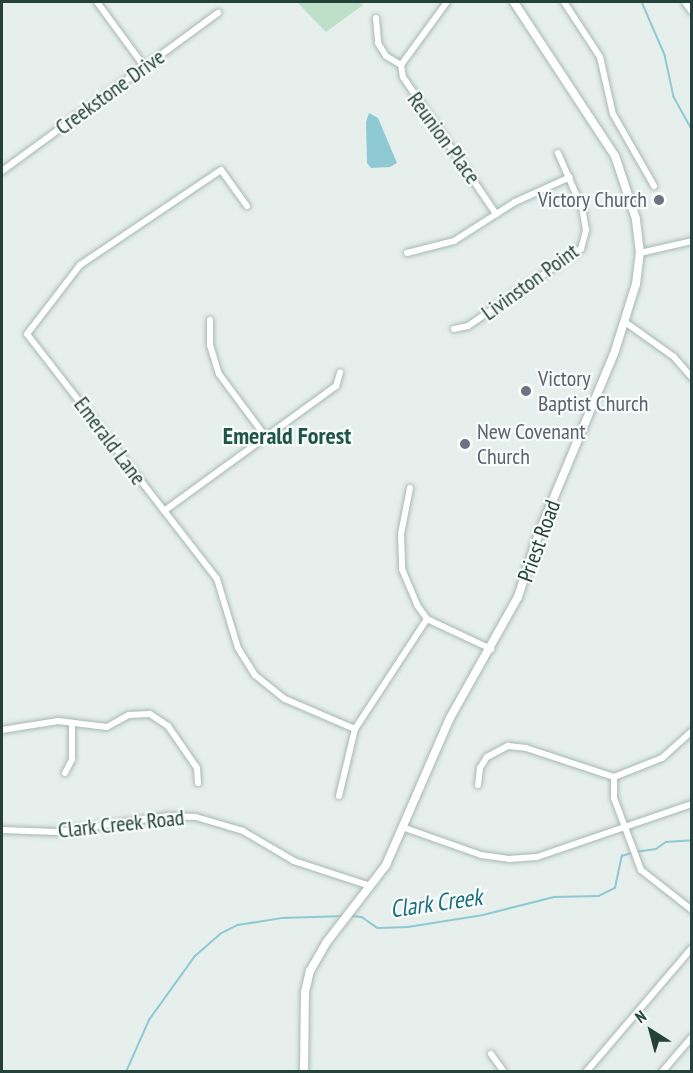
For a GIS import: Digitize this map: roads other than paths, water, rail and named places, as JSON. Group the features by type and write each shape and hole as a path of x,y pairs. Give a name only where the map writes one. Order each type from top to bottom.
{"street":[{"path":"97,2 144,66"},
{"name":"Reunion Place","path":"447,2 401,65 406,86 496,214"},
{"name":"Priest Road","path":"304,1071 307,978 318,954 386,865 450,718 491,649 518,597 540,531 625,322 640,253 630,196 607,140 547,56 514,2"},
{"path":"564,2 600,57 613,114 654,186"},
{"path":"685,2 692,12"},
{"name":"Creekstone Drive","path":"2,171 218,13"},
{"path":"376,18 381,50 401,65"},
{"name":"Livinston Point","path":"454,329 468,326 581,249 586,230 570,177 558,153"},
{"name":"Emerald Lane","path":"247,206 221,170 80,265 27,334 217,579 238,648 255,675 285,699 355,729"},
{"path":"407,253 454,242 496,214 570,177"},
{"path":"640,253 692,241"},
{"path":"210,320 210,345 219,374 265,436"},
{"path":"625,322 674,357 692,378"},
{"path":"164,511 336,386 340,373"},
{"path":"410,488 401,534 402,569 407,586 427,619 491,649"},
{"path":"339,796 355,729 427,619"},
{"path":"2,730 20,724 72,723 107,727 137,713 161,718 197,768 198,783"},
{"path":"65,772 72,759 72,723"},
{"path":"478,785 480,768 487,758 508,746 526,748 614,777 662,758 692,731"},
{"path":"614,777 614,798 634,856 646,876 692,910"},
{"path":"402,827 481,855 508,859 537,857 692,804"},
{"name":"Clark Creek Road","path":"2,830 57,832 169,816 196,817 243,831 304,865 356,879 370,886"},
{"path":"586,1071 689,957 692,948"},
{"path":"662,1071 692,1037"},
{"path":"491,1054 504,1071"}],"water":[{"path":"369,113 378,118 397,163 390,167 371,168 367,163 366,122"}],"waterway":[{"path":"642,2 665,55 674,97 692,130"},
{"name":"Clark Creek","path":"635,852 656,849 666,842 692,840"},
{"name":"Clark Creek","path":"352,916 362,917 378,928 408,927 483,915 554,897 599,896 615,888 622,856 631,853"},
{"name":"Clark Creek","path":"126,1072 149,1020 195,956 220,934 238,925 282,918 344,916"}],"place":[{"name":"Victory Church","path":"659,200"},
{"name":"Victory Baptist Church","path":"526,391"},
{"name":"New Covenant Church","path":"465,444"}],"district":[{"name":"Emerald Forest","path":"287,436"}]}
